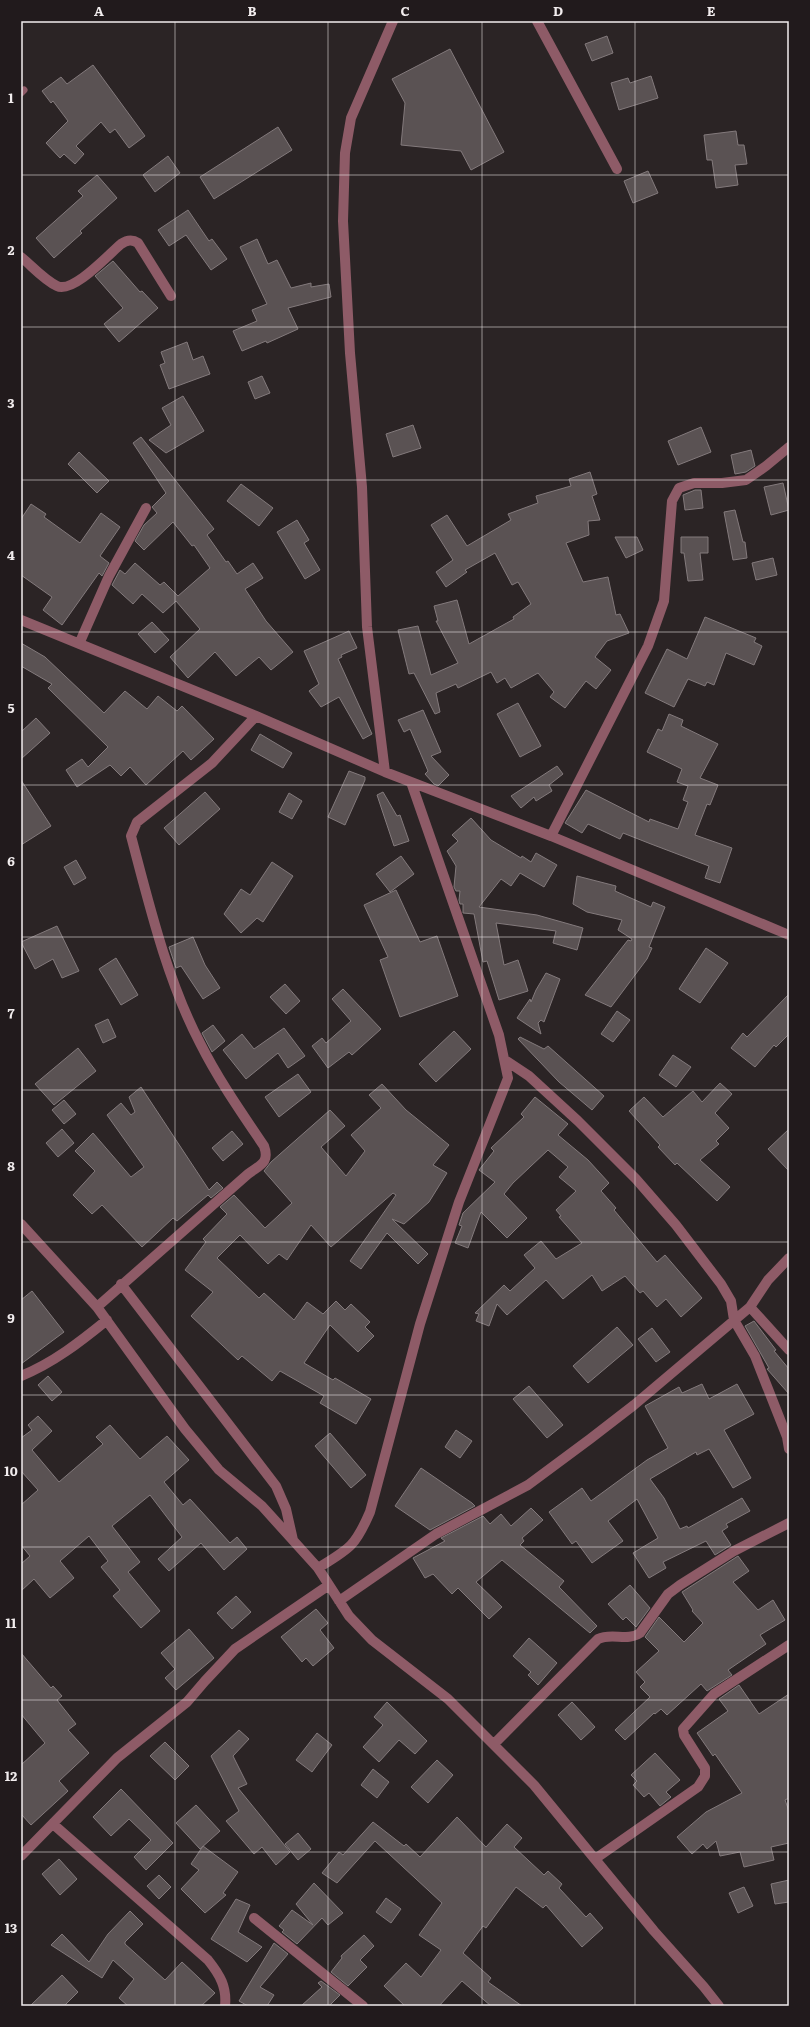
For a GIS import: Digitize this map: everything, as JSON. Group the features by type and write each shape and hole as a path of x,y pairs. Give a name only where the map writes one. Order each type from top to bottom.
{"street":[{"path":"385,772 367,627 362,486 350,353 343,221 345,153 351,118 393,21"},
{"path":"537,21 617,169"},
{"path":"21,257 57,286 66,288 76,284 126,241 134,241 138,243 171,296"},
{"path":"551,836 648,646 664,601 672,500 679,488 694,483 722,483 746,480 789,447"},
{"path":"78,644 109,576 146,508"},
{"path":"21,620 256,716 385,772 551,836 789,935"},
{"path":"97,1307 121,1284 265,1161 267,1155 264,1146 221,1081 188,1018 157,933 131,836 137,822 212,763 256,716"},
{"path":"318,1568 350,1548 361,1534 370,1512 425,1308 459,1202 508,1078 499,1035 411,782"},
{"path":"505,1060 529,1076 636,1179 676,1225 721,1284 731,1300 734,1320 755,1356 787,1437 789,1449"},
{"path":"21,1224 97,1307 186,1429 219,1470 262,1506 318,1568 349,1616 372,1640 433,1686 534,1784 654,1931 719,2006"},
{"path":"339,1601 436,1534 528,1485 634,1405 750,1307 768,1280 789,1258"},
{"path":"121,1284 276,1486 286,1509 293,1541"},
{"path":"750,1307 789,1350"},
{"path":"21,1376 47,1364 82,1340 107,1320"},
{"path":"494,1744 598,1639 605,1636 630,1638 636,1636 640,1633 668,1594 680,1584 734,1551 789,1523"},
{"path":"21,1856 118,1758 187,1702 204,1681 236,1650 329,1585"},
{"path":"596,1859 698,1787 705,1776 705,1768 684,1735 684,1729 714,1694 789,1645"},
{"path":"53,1824 208,1960 218,1972 223,1983 226,1994 225,2006"},
{"path":"254,1918 362,2006"}],"building":[{"path":"607,36 613,53 592,61 585,44"},
{"path":"450,49 504,152 471,170 461,151 401,145 405,103 392,79"},
{"path":"93,65 145,136 129,148 115,129 110,133 101,122 76,146 84,154 75,164 64,154 60,158 46,143 68,121 53,101 51,103 42,91 61,77 67,84"},
{"path":"651,76 658,98 619,110 611,83 628,78 630,83"},
{"path":"278,127 292,150 214,199 200,177"},
{"path":"736,131 738,145 744,145 747,164 735,165 738,185 716,188 712,160 707,160 704,135"},
{"path":"168,156 180,173 155,192 143,175"},
{"path":"648,171 658,193 633,203 624,181"},
{"path":"97,175 117,198 80,231 82,233 54,258 36,238 83,196 78,191"},
{"path":"188,210 209,241 212,239 227,259 211,270 186,235 169,246 158,230"},
{"path":"257,239 268,264 277,260 291,288 311,283 311,287 329,284 331,297 288,308 298,329 267,343 266,341 242,351 233,331 257,321 252,310 267,304 240,247"},
{"path":"113,261 140,292 142,291 158,308 119,342 104,324 123,308 95,276"},
{"path":"187,342 193,360 203,356 210,374 169,389 160,365 165,363 161,352"},
{"path":"262,376 270,393 255,399 248,382"},
{"path":"183,396 204,431 166,453 149,440 171,425 162,408"},
{"path":"413,425 421,448 393,457 386,434"},
{"path":"701,427 711,452 678,465 668,441"},
{"path":"141,437 214,529 207,535 226,562 228,561 237,574 253,563 263,578 245,589 266,621 293,652 271,670 259,657 236,676 215,652 188,678 170,657 200,629 176,601 163,613 142,594 133,604 112,585 120,570 125,574 135,563 160,585 164,582 178,596 210,568 194,545 192,546 173,522 144,550 135,541 144,525 157,513 152,507 166,493 133,443"},
{"path":"751,450 755,466 746,472 735,474 731,455"},
{"path":"79,452 109,481 97,493 68,464"},
{"path":"590,472 597,494 592,496 600,520 588,521 589,535 566,543 583,582 608,577 616,615 620,614 629,633 607,641 595,657 611,670 596,689 586,681 565,708 550,697 554,692 538,673 511,688 505,678 497,683 491,672 458,688 456,684 436,693 440,712 435,714 414,673 409,674 398,630 418,626 431,675 458,663 436,621 438,621 434,606 457,600 469,644 514,619 513,617 531,604 518,582 512,585 495,553 465,570 467,572 446,587 436,572 453,560 431,525 447,515 467,546 511,520 508,514 538,503 536,496 571,486 569,479"},
{"path":"783,483 789,510 771,515 764,487"},
{"path":"241,484 273,508 259,526 227,501"},
{"path":"695,490 701,490 703,508 685,510 683,495"},
{"path":"31,504 46,514 44,517 80,543 101,513 120,527 100,556 109,563 102,576 99,573 62,625 43,610 52,597 21,575 21,519"},
{"path":"735,510 743,542 745,542 747,558 733,560 724,512"},
{"path":"297,520 309,540 304,543 320,570 305,579 277,532"},
{"path":"615,537 637,537 643,550 626,558"},
{"path":"681,537 708,537 708,553 700,553 703,580 688,581 684,553 681,553"},
{"path":"773,558 777,575 756,580 752,563"},
{"path":"705,617 756,638 754,642 762,646 754,665 726,653 714,685 707,682 705,686 688,679 674,707 645,693 667,649 687,659"},
{"path":"152,622 169,640 155,653 138,634"},
{"path":"349,631 357,648 341,655 342,657 338,659 372,734 363,739 339,697 321,707 309,691 319,684 304,651"},
{"path":"21,643 45,657 104,713 125,691 147,709 158,696 177,711 182,706 214,739 191,760 183,751 146,785 130,767 121,776 110,765 77,787 66,770 82,759 88,767 108,747 48,688 52,684 21,666"},
{"path":"518,703 541,746 520,757 497,714"},
{"path":"423,710 441,752 431,756 449,775 438,786 434,784 425,774 428,771 410,729 404,732 398,720"},
{"path":"669,714 683,720 681,726 718,744 700,778 718,785 710,805 707,804 695,835 732,848 720,883 705,878 709,866 623,833 620,839 588,824 582,833 565,823 586,790 649,822 650,819 678,829 688,802 683,800 688,786 677,782 682,769 647,752 658,729 662,731"},
{"path":"36,718 50,733 21,759 21,732"},
{"path":"260,734 292,753 283,768 251,750"},
{"path":"557,766 563,774 549,785 552,791 536,801 534,797 521,808 511,796"},
{"path":"349,771 365,777 365,780 345,825 328,817"},
{"path":"21,780 51,826 21,845"},
{"path":"205,792 220,809 179,845 164,828"},
{"path":"383,792 397,816 400,815 409,841 394,846 377,795"},
{"path":"289,793 302,801 292,819 279,812"},
{"path":"471,818 491,840 521,858 522,856 531,862 536,853 557,865 544,887 520,873 511,886 501,879 479,907 537,915 583,928 577,950 553,943 556,931 496,923 504,965 518,960 528,991 499,1000 487,961 483,962 474,914 463,913 463,904 460,904 459,900 460,891 456,891 454,887 456,866 447,851 458,841 452,835"},
{"path":"401,856 414,874 390,892 376,874"},
{"path":"76,860 86,878 74,885 64,867"},
{"path":"272,862 293,876 263,922 257,918 241,933 224,914 241,889 250,895"},
{"path":"577,876 616,886 615,891 651,907 653,902 665,907 649,947 652,948 647,959 611,1007 585,995 628,940 631,941 632,939 618,930 622,920 587,912 573,904"},
{"path":"396,890 420,942 437,936 458,996 400,1017 380,960 388,957 364,905"},
{"path":"57,926 79,971 62,978 53,959 35,969 21,942"},
{"path":"193,937 205,965 220,988 203,999 181,966 176,968 169,947"},
{"path":"706,948 728,963 700,1003 679,989"},
{"path":"116,958 138,995 121,1005 99,969"},
{"path":"546,973 560,979 544,1022 541,1020 538,1023 541,1034 517,1018 530,999 531,1002"},
{"path":"285,984 300,1001 286,1014 270,997"},
{"path":"343,989 381,1029 352,1055 349,1052 328,1068 312,1046 322,1038 326,1043 351,1021 332,999"},
{"path":"789,994 789,1034 776,1047 774,1045 755,1067 731,1048 743,1033 747,1037"},
{"path":"617,1011 630,1020 613,1042 601,1034"},
{"path":"108,1019 116,1037 103,1043 95,1025"},
{"path":"213,1025 225,1041 212,1052 202,1033"},
{"path":"284,1028 305,1056 288,1068 278,1053 246,1079 223,1050 242,1034 254,1049"},
{"path":"454,1031 471,1049 436,1082 419,1064"},
{"path":"520,1037 544,1049 548,1046 604,1096 592,1110 559,1082 518,1039"},
{"path":"78,1048 96,1071 54,1105 35,1084"},
{"path":"673,1055 691,1067 676,1087 659,1075"},
{"path":"298,1074 311,1092 279,1117 265,1097"},
{"path":"720,1083 732,1094 715,1113 729,1128 716,1141 719,1144 700,1160 730,1187 717,1201 677,1163 675,1165 658,1147 660,1145 629,1111 644,1097 663,1117 693,1091 702,1102"},
{"path":"382,1084 406,1110 449,1145 433,1165 447,1173 429,1202 404,1224 392,1219 428,1254 418,1264 387,1233 361,1269 350,1261 396,1195 393,1193 331,1247 311,1225 287,1260 279,1254 268,1264 240,1235 217,1258 259,1298 264,1293 294,1320 307,1302 323,1314 336,1301 345,1310 351,1304 370,1322 365,1327 374,1336 358,1352 330,1325 304,1363 333,1380 335,1378 371,1399 356,1424 320,1403 324,1396 280,1371 272,1381 242,1356 238,1360 191,1316 213,1292 185,1270 206,1242 203,1239 227,1214 220,1207 234,1195 265,1228 292,1203 264,1171 271,1162 330,1110 345,1126 321,1147 346,1176 365,1151 351,1135 381,1108 369,1095"},
{"path":"141,1087 209,1190 217,1182 223,1188 211,1198 208,1195 177,1221 173,1218 142,1247 102,1205 92,1214 73,1195 95,1171 75,1151 93,1133 131,1177 144,1167 107,1115 121,1103 131,1115 135,1112 129,1097"},
{"path":"535,1097 568,1124 558,1135 588,1160 609,1183 601,1191 616,1208 614,1210 657,1262 665,1255 702,1298 681,1317 666,1299 657,1307 643,1291 640,1293 625,1276 602,1291 592,1275 563,1299 546,1280 507,1315 497,1304 489,1326 476,1321 479,1314 475,1313 504,1285 510,1291 535,1268 524,1255 541,1241 556,1259 582,1243 559,1217 561,1216 556,1210 576,1191 559,1177 568,1167 548,1150 513,1183 504,1194 527,1218 507,1238 481,1212 468,1248 455,1243 462,1226 459,1225 463,1213 495,1182 479,1170 494,1151 491,1148 524,1117 521,1114"},
{"path":"64,1100 76,1114 64,1124 52,1110"},
{"path":"62,1129 74,1143 58,1157 46,1143"},
{"path":"789,1129 789,1171 768,1149"},
{"path":"232,1131 243,1144 223,1161 212,1148"},
{"path":"32,1291 64,1332 21,1364 21,1300"},
{"path":"754,1321 776,1350 774,1351 789,1369 789,1394 767,1369 769,1368 745,1326"},
{"path":"617,1327 633,1345 588,1383 573,1366"},
{"path":"652,1328 670,1352 656,1362 638,1339"},
{"path":"48,1376 62,1392 52,1401 38,1385"},
{"path":"702,1384 709,1399 737,1384 754,1414 724,1430 751,1478 733,1488 709,1449 697,1455 696,1452 650,1479 664,1498 680,1529 687,1526 688,1528 742,1498 750,1511 726,1524 728,1527 722,1531 731,1545 715,1555 706,1541 663,1562 666,1568 649,1578 633,1553 658,1538 637,1499 608,1521 623,1541 592,1563 576,1541 572,1544 549,1512 582,1488 591,1501 647,1460 668,1448 645,1406 679,1387 682,1393"},
{"path":"529,1386 563,1425 547,1438 513,1399"},
{"path":"38,1416 52,1431 32,1450 59,1482 103,1444 96,1437 110,1425 140,1459 167,1436 189,1460 164,1482 183,1505 190,1499 230,1543 237,1537 247,1549 224,1570 201,1543 169,1571 158,1559 182,1537 150,1495 112,1526 140,1562 128,1572 160,1611 141,1628 113,1596 120,1590 101,1567 108,1561 89,1536 60,1561 74,1578 50,1598 34,1579 21,1591 21,1564 30,1556 21,1545 21,1505 38,1490 21,1471 21,1438 32,1430 28,1425"},
{"path":"456,1430 472,1441 460,1458 445,1447"},
{"path":"330,1433 366,1475 351,1488 315,1446"},
{"path":"421,1468 475,1506 430,1530 395,1506"},
{"path":"531,1508 543,1520 522,1538 524,1541 520,1545 564,1581 559,1587 597,1626 590,1633 502,1560 476,1582 502,1607 489,1619 458,1588 452,1594 433,1574 425,1578 413,1558 445,1541 441,1538 483,1516 490,1524 501,1514 511,1526"},
{"path":"738,1556 749,1571 733,1582 758,1610 773,1600 785,1620 760,1635 766,1644 728,1670 732,1675 707,1691 701,1684 667,1715 661,1709 655,1714 654,1713 625,1740 615,1730 650,1697 640,1687 645,1682 636,1672 659,1651 645,1637 659,1617 684,1642 703,1623 692,1611 693,1610 682,1592"},
{"path":"630,1585 650,1608 636,1627 626,1617 623,1620 608,1604"},
{"path":"236,1596 251,1612 232,1629 217,1613"},
{"path":"316,1609 328,1623 320,1630 334,1648 313,1666 306,1658 302,1662 281,1637"},
{"path":"189,1629 214,1658 176,1690 165,1678 175,1669 161,1653"},
{"path":"529,1638 557,1663 538,1685 528,1675 531,1672 513,1656"},
{"path":"21,1653 51,1688 53,1686 62,1696 57,1700 76,1724 68,1730 89,1753 59,1781 68,1791 31,1825 21,1814 21,1765 45,1743 21,1714"},
{"path":"739,1685 759,1714 789,1694 789,1798 785,1800 789,1811 789,1843 771,1847 774,1860 744,1867 740,1852 720,1856 716,1841 707,1849 703,1844 692,1854 677,1837 706,1812 742,1793 715,1754 713,1756 697,1733 728,1711 719,1699"},
{"path":"387,1702 427,1741 415,1754 399,1740 379,1762 363,1747 383,1725 374,1717"},
{"path":"572,1702 595,1727 581,1740 558,1715"},
{"path":"239,1730 249,1739 233,1756 247,1784 238,1788 290,1852 276,1865 262,1847 254,1854 226,1821 239,1811 211,1756"},
{"path":"317,1733 332,1745 312,1772 296,1760"},
{"path":"165,1742 189,1766 175,1780 150,1756"},
{"path":"655,1753 680,1780 666,1792 671,1797 660,1806 649,1793 644,1797 633,1785 637,1781 631,1775"},
{"path":"437,1760 453,1775 428,1803 411,1787"},
{"path":"373,1769 389,1782 377,1798 361,1785"},
{"path":"121,1789 173,1843 146,1870 134,1857 151,1840 129,1819 111,1836 93,1817"},
{"path":"196,1805 220,1831 200,1849 176,1823"},
{"path":"457,1817 486,1847 507,1824 522,1838 514,1847 544,1875 548,1871 562,1884 559,1888 586,1917 590,1913 603,1928 582,1947 546,1905 543,1908 516,1887 486,1928 483,1926 463,1953 491,1978 488,1982 522,2006 491,2006 462,1981 439,2006 405,2006 384,1986 406,1963 421,1977 441,1950 419,1935 442,1903 375,1841 337,1883 322,1873 339,1852 343,1855 373,1822 404,1846 406,1844 420,1857"},
{"path":"298,1833 311,1849 298,1860 285,1844"},
{"path":"203,1846 238,1872 223,1893 226,1895 205,1913 181,1889 199,1870 191,1864"},
{"path":"59,1859 77,1879 60,1895 42,1874"},
{"path":"159,1875 171,1887 159,1899 147,1886"},
{"path":"789,1880 789,1902 775,1904 771,1884"},
{"path":"314,1883 343,1913 328,1925 322,1918 297,1944 282,1932 284,1930 279,1926 292,1910 313,1925 296,1904"},
{"path":"744,1887 753,1906 738,1913 729,1893"},
{"path":"386,1898 401,1909 391,1923 376,1912"},
{"path":"236,1899 250,1905 238,1932 262,1947 247,1962 211,1939"},
{"path":"130,1911 143,1924 125,1942 125,1944 165,1980 182,1962 215,1993 201,2006 128,2006 119,1998 134,1979 113,1960 102,1978 51,1945 62,1934 89,1962 108,1934"},
{"path":"364,1935 374,1946 360,1960 367,1967 348,1986 331,1972 342,1958 341,1956"},
{"path":"274,1943 288,1954 260,1987 274,1995 267,2006 248,2006 239,2001"},
{"path":"62,1975 78,1992 64,2006 30,2006"},
{"path":"321,1981 340,1995 329,2006 301,2006 322,1987 318,1983"}]}
